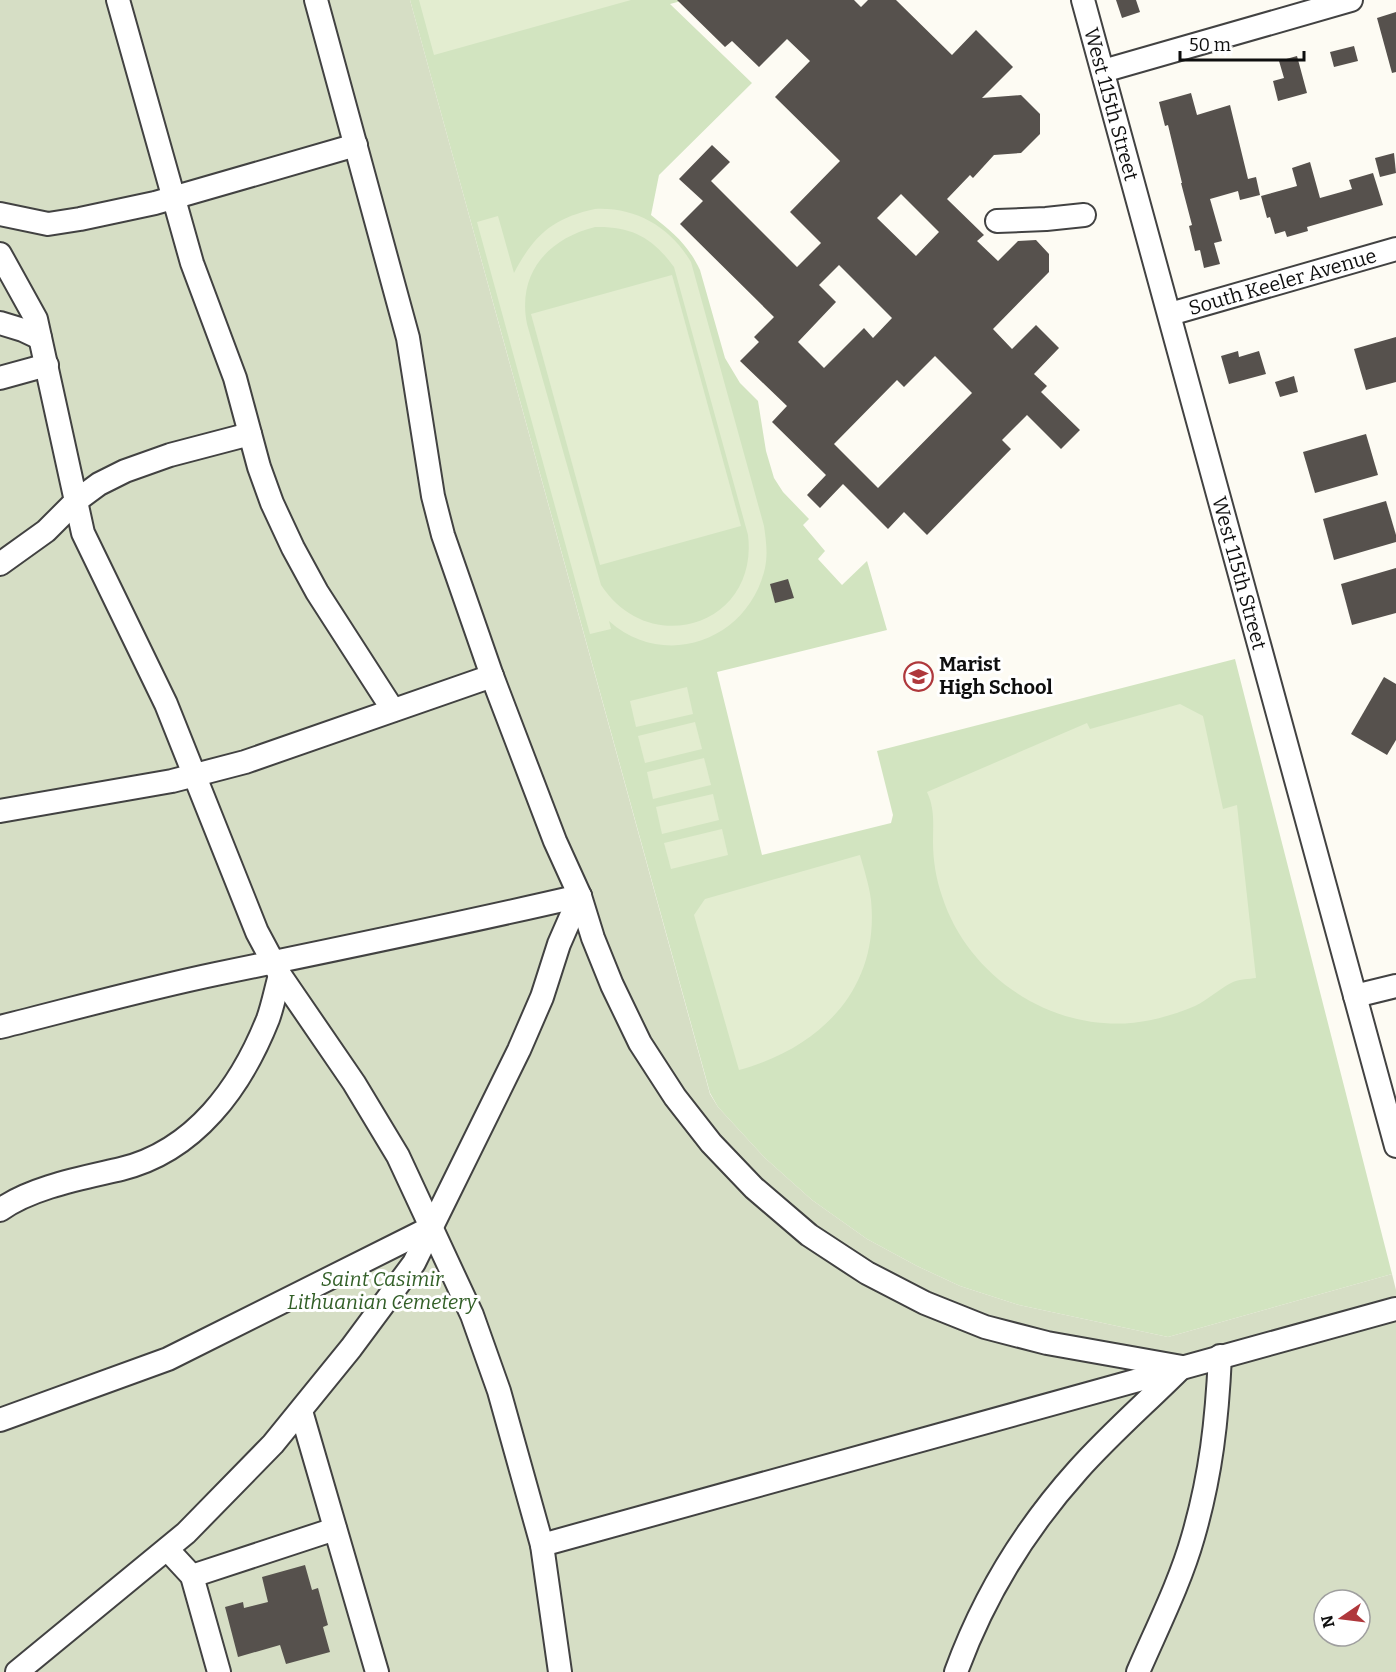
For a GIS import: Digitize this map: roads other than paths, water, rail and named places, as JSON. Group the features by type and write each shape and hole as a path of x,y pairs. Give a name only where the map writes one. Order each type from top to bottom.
{"street":[{"path":"118,0 192,263 235,378 272,503 317,592 393,710"},
{"path":"316,0 408,338 433,496 444,535 492,676 555,841 580,896 593,938 612,985 640,1043 675,1097 711,1143 754,1188 809,1235 867,1273 925,1303 985,1327 1047,1343 1182,1367"},
{"name":"West 115th Street","path":"1083,0 1396,1146"},
{"path":"1103,71 1351,0"},
{"path":"0,214 48,224 80,219 174,197 356,145"},
{"path":"997,221 1046,219 1084,214"},
{"name":"South Keeler Avenue","path":"1170,314 1396,249"},
{"path":"0,254 36,319 83,533 166,704 257,932 277,969 360,1092 398,1156 472,1315 499,1391 542,1545 560,1672"},
{"path":"0,323 40,338"},
{"path":"0,378 47,365"},
{"path":"0,564 46,531 76,501 99,484 125,471 170,455 250,434"},
{"path":"0,812 120,791 245,762 492,676"},
{"path":"0,1027 106,999 277,969 580,896"},
{"path":"17,1672 186,1533 273,1444 301,1411 414,1263 519,1050 542,997 559,944 580,896"},
{"path":"0,1210 28,1196 102,1173 123,1169 184,1140 221,1104 235,1083 268,1019 277,969"},
{"path":"1354,996 1396,986"},
{"path":"0,1420 168,1359 432,1227"},
{"path":"542,1545 1395,1309"},
{"path":"1138,1672 1193,1538 1211,1467 1220,1356"},
{"path":"956,1672 982,1610 1010,1560 1040,1516 1078,1470 1182,1367"},
{"path":"301,1411 335,1529 370,1670"},
{"path":"192,1576 335,1529"},
{"path":"167,1549 192,1576 219,1672"}],"place":[{"name":"Marist High School","path":"918,676"}],"park label":[{"name":"Saint Casimir Lithuanian Cemetery","path":"382,1290"}]}
